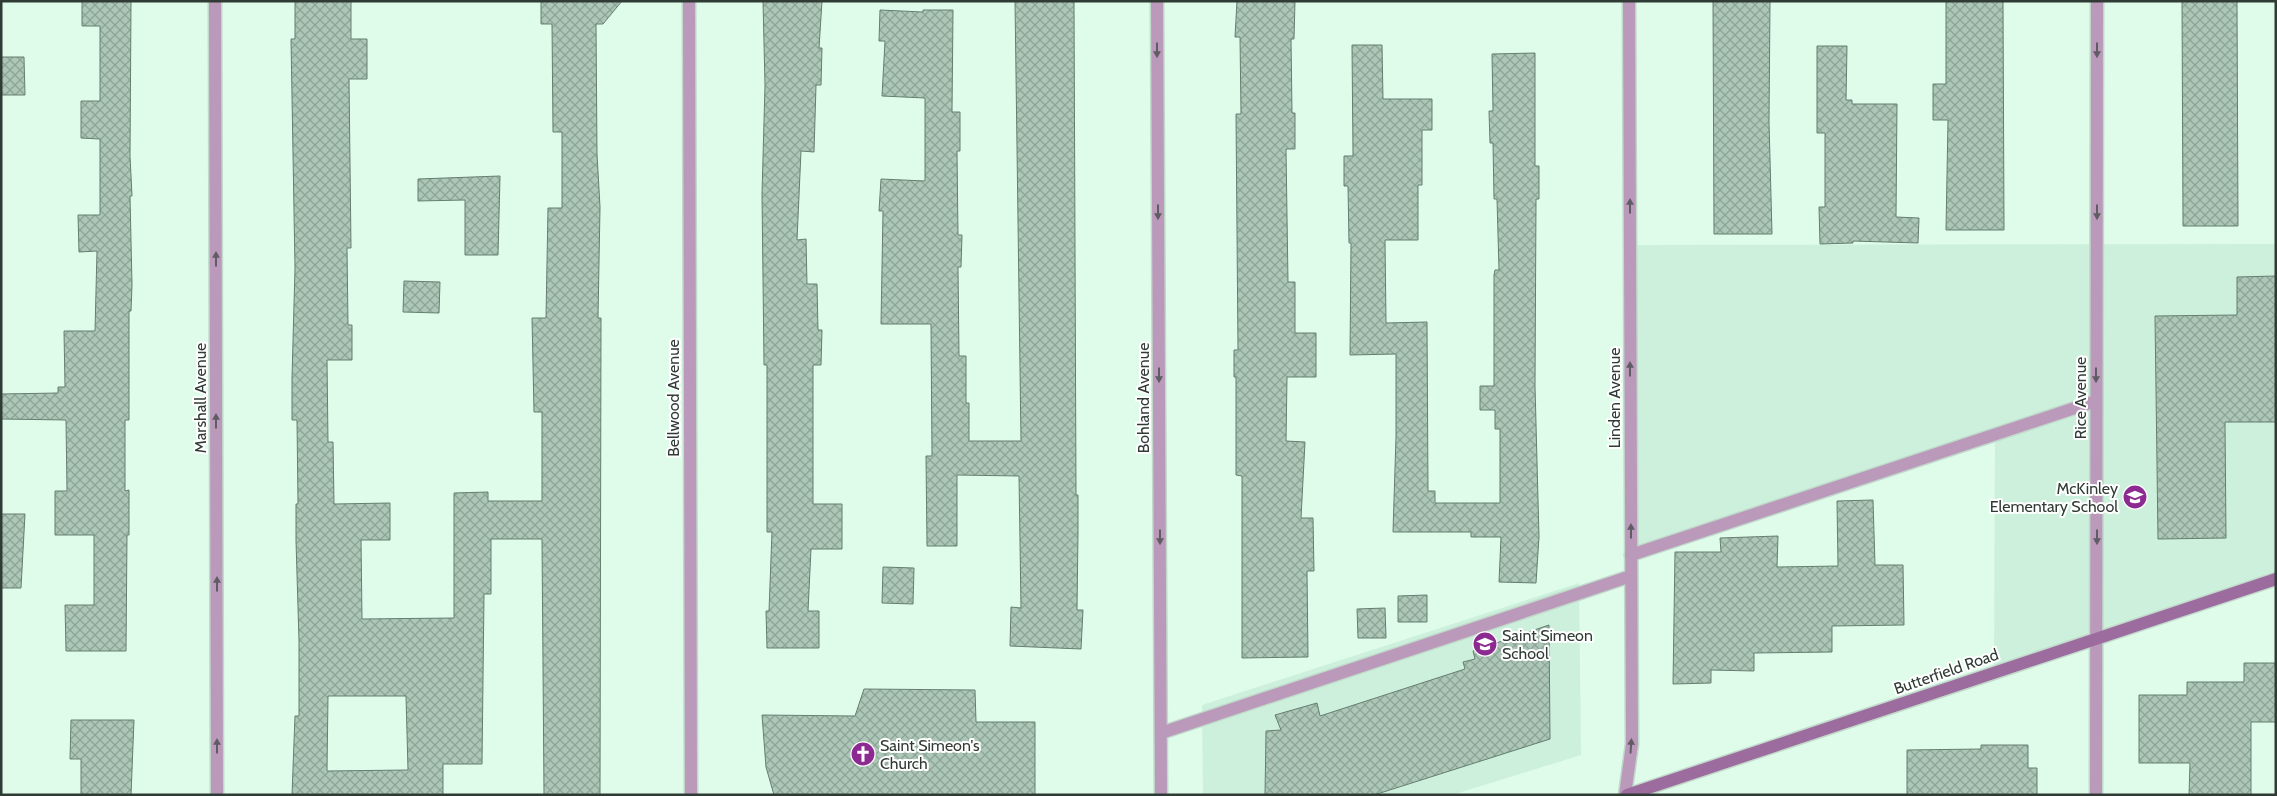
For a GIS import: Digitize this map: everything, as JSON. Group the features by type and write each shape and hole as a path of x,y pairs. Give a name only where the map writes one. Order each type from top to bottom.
{"main road":[{"name":"Butterfield Road","path":"1626,795 2276,579"}],"street":[{"name":"Marshall Avenue","path":"215,1 217,795"},
{"name":"Bellwood Avenue","path":"688,1 691,795"},
{"name":"Bohland Avenue","path":"1157,1 1161,795"},
{"name":"Linden Avenue","path":"1626,795 1632,744 1629,1"},
{"name":"Rice Avenue","path":"2096,795 2097,1"},
{"path":"1631,555 2096,401"},
{"path":"1161,733 1631,576"}],"shaded area":[{"name":"McKinley Elementary School","path":"2276,244 2276,575 1994,666 1995,438 1636,557 1624,245"},
{"name":"Saint Simeon School","path":"1579,583 1581,755 1452,795 1203,795 1202,705"}],"building":[{"path":"82,1 131,1 130,156 132,196 130,196 132,285 131,311 129,311 129,420 125,420 125,491 129,490 126,651 66,651 65,605 94,605 94,535 55,535 55,491 67,491 66,420 1,419 1,394 58,393 58,387 65,387 64,331 95,331 97,251 79,252 78,215 100,215 100,139 81,138 81,101 100,101 100,26 82,26"},
{"path":"295,1 351,1 351,39 367,39 367,79 349,79 351,248 347,248 348,325 352,325 352,360 327,360 328,442 333,442 334,504 390,503 390,540 361,540 362,619 454,618 454,493 488,492 488,501 542,501 542,412 534,412 532,318 546,318 548,208 562,208 562,132 553,132 552,24 541,24 541,1 622,1 603,24 596,24 597,154 600,207 598,318 601,318 600,795 544,795 542,539 491,539 491,594 484,594 482,764 443,764 443,795 292,795 295,716 299,716 296,541 296,504 298,504 297,420 292,420 295,268 291,39 295,39","holes":["328,696 406,696 408,770 327,771"]},
{"path":"763,1 822,1 819,48 822,48 821,85 816,85 814,152 801,151 797,240 806,239 807,284 817,284 818,330 822,330 821,365 813,365 813,504 842,504 842,549 811,549 808,611 819,611 819,648 767,648 766,611 769,611 772,532 767,532 767,365 764,365 762,194 765,85"},
{"path":"1015,1 1074,1 1076,495 1078,495 1077,610 1083,610 1081,649 1010,646 1011,607 1021,608 1019,476 957,475 957,546 927,546 926,456 932,456 931,324 881,324 883,211 879,211 881,179 925,181 925,98 882,96 885,41 879,41 880,10 923,12 923,10 953,10 952,112 960,112 960,151 957,151 958,235 962,235 961,267 958,267 959,356 966,356 966,403 969,403 969,441 1021,441"},
{"path":"1237,1 1295,1 1294,39 1291,39 1292,113 1295,113 1295,149 1286,149 1288,282 1295,282 1295,333 1316,333 1316,377 1287,377 1286,441 1305,442 1301,518 1313,518 1314,571 1307,571 1308,657 1242,658 1242,476 1236,475 1236,377 1234,377 1234,350 1238,350 1236,114 1241,114 1240,37 1235,37"},
{"path":"1713,1 1770,1 1769,122 1772,234 1714,234"},
{"path":"1946,1 2003,1 2004,230 1946,230 1948,120 1933,120 1933,84 1946,84"},
{"path":"2182,1 2237,1 2238,226 2183,226"},
{"path":"1352,45 1382,45 1383,99 1432,99 1432,130 1422,130 1422,185 1418,185 1418,240 1385,240 1386,323 1427,322 1428,491 1435,491 1435,503 1500,503 1500,429 1495,429 1495,410 1480,410 1480,386 1494,386 1494,275 1495,270 1499,270 1497,199 1494,199 1493,143 1490,143 1489,111 1493,111 1492,54 1535,53 1535,166 1539,166 1539,199 1536,199 1535,386 1539,537 1536,583 1499,582 1501,537 1471,537 1471,532 1393,532 1396,354 1350,355 1351,243 1349,243 1348,186 1344,186 1344,156 1353,156"},
{"path":"1817,46 1847,46 1846,100 1852,100 1852,104 1897,104 1896,217 1919,218 1918,243 1853,241 1853,243 1820,244 1819,207 1825,207 1825,133 1817,133"},
{"path":"1,57 24,57 25,95 1,95"},
{"path":"500,176 498,255 465,255 465,200 418,201 418,179"},
{"path":"2276,276 2276,422 2225,422 2226,538 2158,539 2155,316 2237,315 2237,277"},
{"path":"404,281 440,282 439,313 403,312"},
{"path":"1873,500 1875,565 1903,565 1904,625 1832,626 1832,652 1754,653 1754,671 1711,670 1711,683 1673,684 1675,552 1721,552 1720,538 1778,536 1777,567 1838,566 1837,501"},
{"path":"1,514 25,514 21,588 1,588"},
{"path":"883,567 914,568 913,604 882,603"},
{"path":"1427,595 1427,622 1398,622 1398,596"},
{"path":"1385,608 1386,638 1358,638 1357,609"},
{"path":"1549,625 1550,739 1374,795 1265,795 1266,731 1281,730 1275,715 1317,703 1320,716 1465,669 1463,662 1475,659 1473,651"},
{"path":"2244,663 2276,663 2276,722 2251,722 2251,795 2189,795 2190,763 2139,763 2139,695 2187,695 2187,682 2244,682"},
{"name":"Saint Simeon's Church","path":"864,689 975,690 976,722 1035,722 1035,795 774,795 766,767 762,715 855,716"},
{"path":"71,720 134,720 131,795 81,795 81,759 70,759"},
{"path":"1981,745 2028,745 2028,768 2037,768 2037,795 1907,795 1907,750 1981,749"}],"place":[{"name":"McKinley Elementary School","path":"2135,497"},
{"name":"Saint Simeon School","path":"1485,644"},
{"name":"Saint Simeon's Church","path":"863,754"}]}
